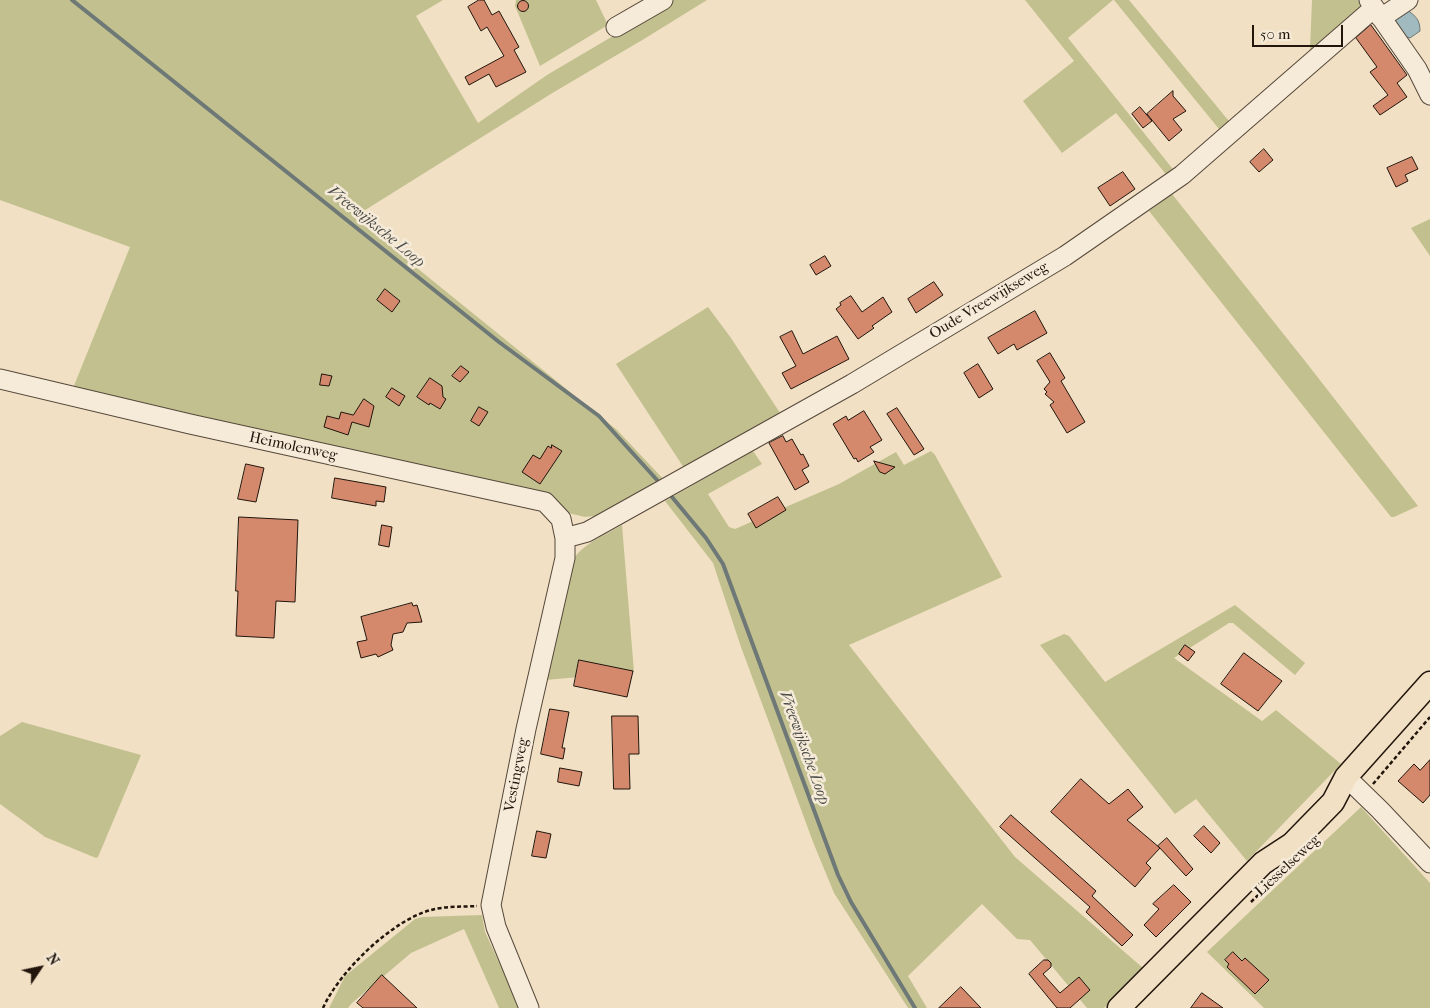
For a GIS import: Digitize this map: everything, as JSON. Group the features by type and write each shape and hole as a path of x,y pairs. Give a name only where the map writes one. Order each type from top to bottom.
{"main road":[{"name":"Liesselseweg","path":"1119,1008 1273,867 1292,844 1333,802 1346,777 1430,683"}],"street":[{"path":"616,27 663,0"},
{"name":"Oude Vreewijkseweg","path":"566,538 587,532 852,384 1064,256 1182,175 1375,9 1408,0"},
{"path":"1375,9 1417,69 1430,95"},
{"name":"Heimolenweg","path":"0,379 190,424 546,502 561,518 566,538"},
{"name":"Vestingweg","path":"529,1008 496,928 491,905 526,729 565,558 566,538"},
{"path":"1346,777 1365,794 1430,863"}],"path":[{"path":"1365,794 1430,717"},
{"name":"Liesselseweg","path":"1248,904 1273,867"},
{"path":"323,1008 329,994 356,961 386,935 411,918 432,910 491,905"}],"shaded area":[{"path":"0,0 443,0 416,16 478,123 547,75 674,0 707,0 554,92 354,217 617,430 666,482 603,515 585,517 71,393 130,247 0,200"},
{"path":"516,0 596,0 608,25 540,66 515,6"},
{"path":"1025,0 1113,0 1068,38 1176,173 1169,178 1116,113 1062,153 1023,101 1074,61"},
{"path":"1114,0 1129,0 1233,126 1223,134"},
{"path":"1312,0 1358,0 1365,10 1305,61 1310,49"},
{"path":"1172,194 1418,506 1391,517 1149,211"},
{"path":"1430,219 1430,256 1411,228"},
{"path":"708,307 731,338 782,416 686,471 616,364"},
{"path":"753,451 762,464 708,494 729,527 735,529 839,484 896,452 904,465 931,451 935,455 1002,577 849,645 1015,857 1143,968 1104,1008 1087,1008 1030,940 1017,939 982,904 908,976 927,1008 908,1008 834,893 813,842 741,647 713,563 665,501"},
{"path":"622,525 634,672 546,680 571,563 575,556 587,546"},
{"path":"1235,605 1305,663 1295,675 1233,623 1229,623 1174,658 1262,721 1276,710 1341,764 1247,861 1196,799 1175,814 1040,645 1064,634 1069,636 1105,682"},
{"path":"22,722 141,755 98,857 96,858 45,837 0,804 0,736"},
{"path":"1361,807 1430,883 1430,1008 1264,1008 1207,952"},
{"path":"482,915 485,932 520,1008 499,1008 464,929 411,953 348,1008 329,1008 345,976 415,919 422,917"}],"water":[{"path":"1407,10 1417,19 1420,27 1420,31 1410,38 1401,35 1394,19"}],"building":[{"path":"479,0 484,0 492,15 499,11 519,47 514,50 526,72 496,87 489,74 469,85 465,77 504,56 487,27 481,31 468,7"},
{"path":"523,0 529,6 523,12 517,6"},
{"path":"1371,25 1407,75 1397,83 1407,97 1380,115 1373,106 1388,95 1370,72 1377,67 1356,38"},
{"path":"1173,91 1173,96 1186,111 1173,119 1182,130 1169,141 1147,114"},
{"path":"1140,107 1152,121 1143,128 1132,114"},
{"path":"1264,149 1273,160 1259,172 1250,162"},
{"path":"1412,157 1418,169 1405,175 1408,181 1396,187 1387,168"},
{"path":"1123,172 1135,189 1110,206 1098,188"},
{"path":"825,256 831,266 816,275 810,265"},
{"path":"934,282 943,295 916,313 908,299"},
{"path":"385,289 400,301 392,312 377,300"},
{"path":"851,296 862,312 883,297 892,312 858,339 836,309 841,305 840,303"},
{"path":"1035,311 1047,333 1017,350 1014,344 998,354 988,338"},
{"path":"792,331 803,354 837,336 849,359 791,389 782,373 796,366 780,337"},
{"path":"1050,353 1065,378 1061,381 1085,422 1067,433 1050,405 1054,402 1045,394 1047,392 1044,389 1050,382 1037,361"},
{"path":"978,364 993,389 979,398 964,373"},
{"path":"461,366 469,372 460,382 452,376"},
{"path":"322,374 332,376 329,386 320,385"},
{"path":"430,378 442,386 443,397 446,399 440,409 430,403 429,405 417,397"},
{"path":"392,388 405,396 399,406 386,397"},
{"path":"364,399 374,406 369,427 352,422 348,435 324,427 327,416 339,419 341,412 353,415"},
{"path":"479,407 488,412 479,426 471,421"},
{"path":"897,408 924,449 914,455 887,414"},
{"path":"864,411 882,440 870,447 874,452 858,462 856,458 854,459 833,424 846,416 848,420"},
{"path":"783,436 786,442 792,439 809,466 802,470 809,482 795,490 769,443"},
{"path":"552,445 562,451 540,484 522,472 533,455 540,459 548,446 551,448"},
{"path":"874,461 895,467 885,474 880,472"},
{"path":"246,464 264,468 256,502 238,499"},
{"path":"335,478 386,487 384,502 376,501 376,506 332,498"},
{"path":"778,497 786,510 756,528 748,514"},
{"path":"239,517 298,520 295,602 276,601 274,638 236,636"},
{"path":"382,525 392,527 389,547 379,545"},
{"path":"412,603 413,606 417,605 422,622 407,623 403,632 393,634 391,645 393,650 378,657 376,654 361,658 357,642 367,640 361,617"},
{"path":"1185,645 1195,652 1188,661 1179,654"},
{"path":"1244,653 1282,681 1258,711 1221,684"},
{"path":"579,660 633,671 627,697 574,686"},
{"path":"550,709 569,712 562,748 565,748 563,759 541,754"},
{"path":"612,716 638,716 639,754 629,754 630,789 614,789"},
{"path":"1430,760 1430,795 1423,803 1398,781 1414,764 1420,770"},
{"path":"560,768 582,772 579,786 558,782"},
{"path":"1081,779 1109,804 1128,789 1143,807 1127,820 1160,848 1146,863 1151,868 1135,887 1051,812"},
{"path":"1011,815 1096,891 1092,896 1133,935 1122,946 1086,912 1090,907 1000,827"},
{"path":"1204,826 1220,843 1211,853 1194,836"},
{"path":"537,831 551,834 546,858 532,856"},
{"path":"1167,838 1193,869 1186,876 1158,846"},
{"path":"1174,885 1191,902 1156,937 1144,925 1159,909 1153,904"},
{"path":"1233,952 1242,961 1245,958 1269,980 1255,994 1227,967 1229,964 1225,960"},
{"path":"1044,960 1048,960 1051,963 1051,967 1043,974 1060,993 1079,977 1090,990 1070,1008 1057,1008 1029,974"},
{"path":"382,975 417,1008 363,1008 357,1003"},
{"path":"961,987 981,1008 939,1008"},
{"path":"1202,993 1223,1008 1191,1008"}],"waterway":[{"name":"Vreewijksche Loop","path":"72,0 499,342 599,416 657,480"},
{"name":"Vreewijksche Loop","path":"672,497 706,538 723,564 838,875 851,902 915,1008"}]}
